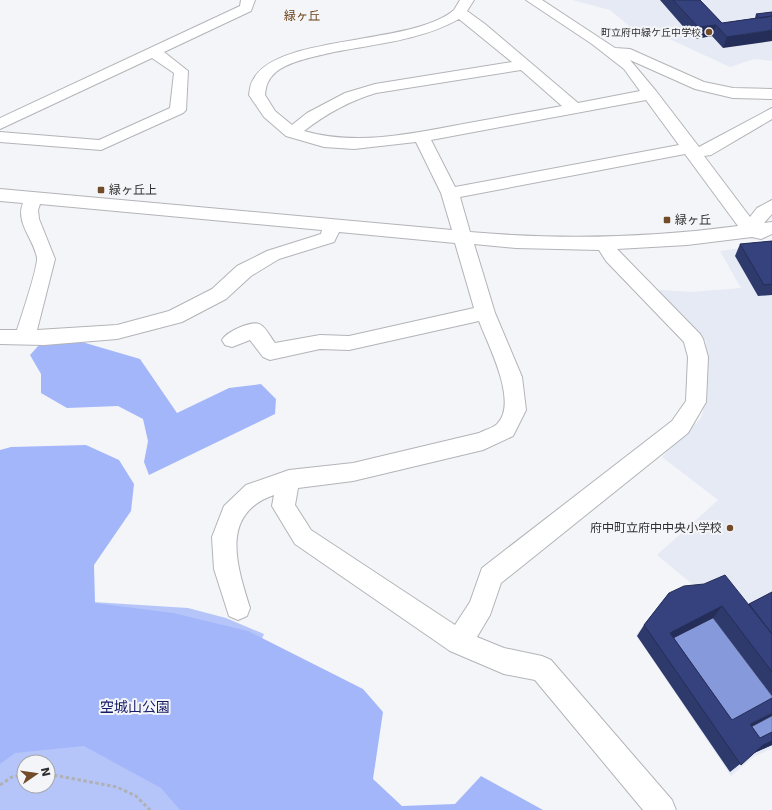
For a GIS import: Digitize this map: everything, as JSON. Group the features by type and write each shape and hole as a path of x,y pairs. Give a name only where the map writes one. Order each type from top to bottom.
{"street":[{"path":"0,124 246,8 248,0"},
{"path":"533,0 611,52 629,66 750,230 772,237"},
{"path":"574,108 480,27 462,4 438,25 394,36 299,55 275,65 260,79 257,95 269,114 292,133 324,142 354,144 421,137 651,94"},
{"path":"0,137 101,145 178,110 180,70 154,52"},
{"path":"611,52 625,52 700,86 733,92 772,94"},
{"path":"292,133 313,116 350,96 375,89 523,64"},
{"path":"450,193 692,150 705,151 772,114"},
{"path":"238,608 226,569 224,537 232,513 254,492 288,480 353,472 483,441 505,430 515,410 512,377 484,313 469,264 464,236 450,193 421,137"},
{"path":"0,195 464,236 516,242 605,244 687,238 772,228"},
{"path":"25,338 46,259 30,219 29,210 34,198"},
{"path":"750,230 763,212 772,206"},
{"path":"0,337 25,338 117,332 175,318 219,294 244,271 273,255 328,238 333,225"},
{"path":"459,642 481,607 491,576 680,427 696,402 698,357 693,339 612,258 605,244"},
{"path":"232,340 254,330 270,352 320,342 349,343 484,313"},
{"path":"288,480 283,506 303,537 459,642 504,661 542,669 662,810"}],"path":[{"path":"0,785 16,776"},
{"path":"56,776 117,787 136,796 150,810"}],"shaded area":[{"name":"町立府中緑ケ丘中学校","path":"572,0 772,0 772,61 754,59 730,67 665,37 629,26 610,10"},
{"name":"府中町立府中中央小学校","path":"766,245 772,246 772,749 755,756 731,776 636,635 661,602 675,595 698,589 657,555 718,500 662,457 701,418 707,396 706,341 654,292 661,290 691,292 741,288 720,251"},
{"path":"713,618 772,696 772,701 722,729 663,643"},
{"path":"772,716 772,734 749,747 740,733"}],"green space":[{"path":"82,342 140,359 177,413 229,388 261,384 276,399 275,414 149,475 144,462 148,441 143,419 118,406 67,408 41,393 41,374 30,355 40,344"},
{"path":"86,445 119,460 134,484 131,511 94,565 95,603 173,613 248,631 363,689 383,712 373,779 402,806 455,804 481,776 543,810 180,810 161,788 84,746 15,753 0,764 0,450 11,447"},
{"name":"空城山公園","path":"77,601 188,608 226,618 264,634 251,663 348,810 0,810 0,689"}],"building":[{"path":"673,0 700,0 722,23 772,16 772,30 727,37 716,25 698,27"},
{"path":"772,12 772,16 760,18 756,14"},
{"path":"772,241 772,284 764,285 740,244"},
{"path":"725,575 772,634 772,672 722,606 670,633 732,720 772,698 772,713 750,724 760,738 772,732 772,741 763,745 741,765 644,625 669,593 684,586 704,584"},
{"path":"772,592 772,634 749,604"}],"place":[{"name":"町立府中緑ケ丘中学校","path":"709,32"},
{"name":"緑ヶ丘上","path":"101,190"},
{"name":"緑ヶ丘","path":"667,220"},
{"name":"府中町立府中中央小学校","path":"730,528"}],"district":[{"name":"緑ヶ丘","path":"302,16"}]}
